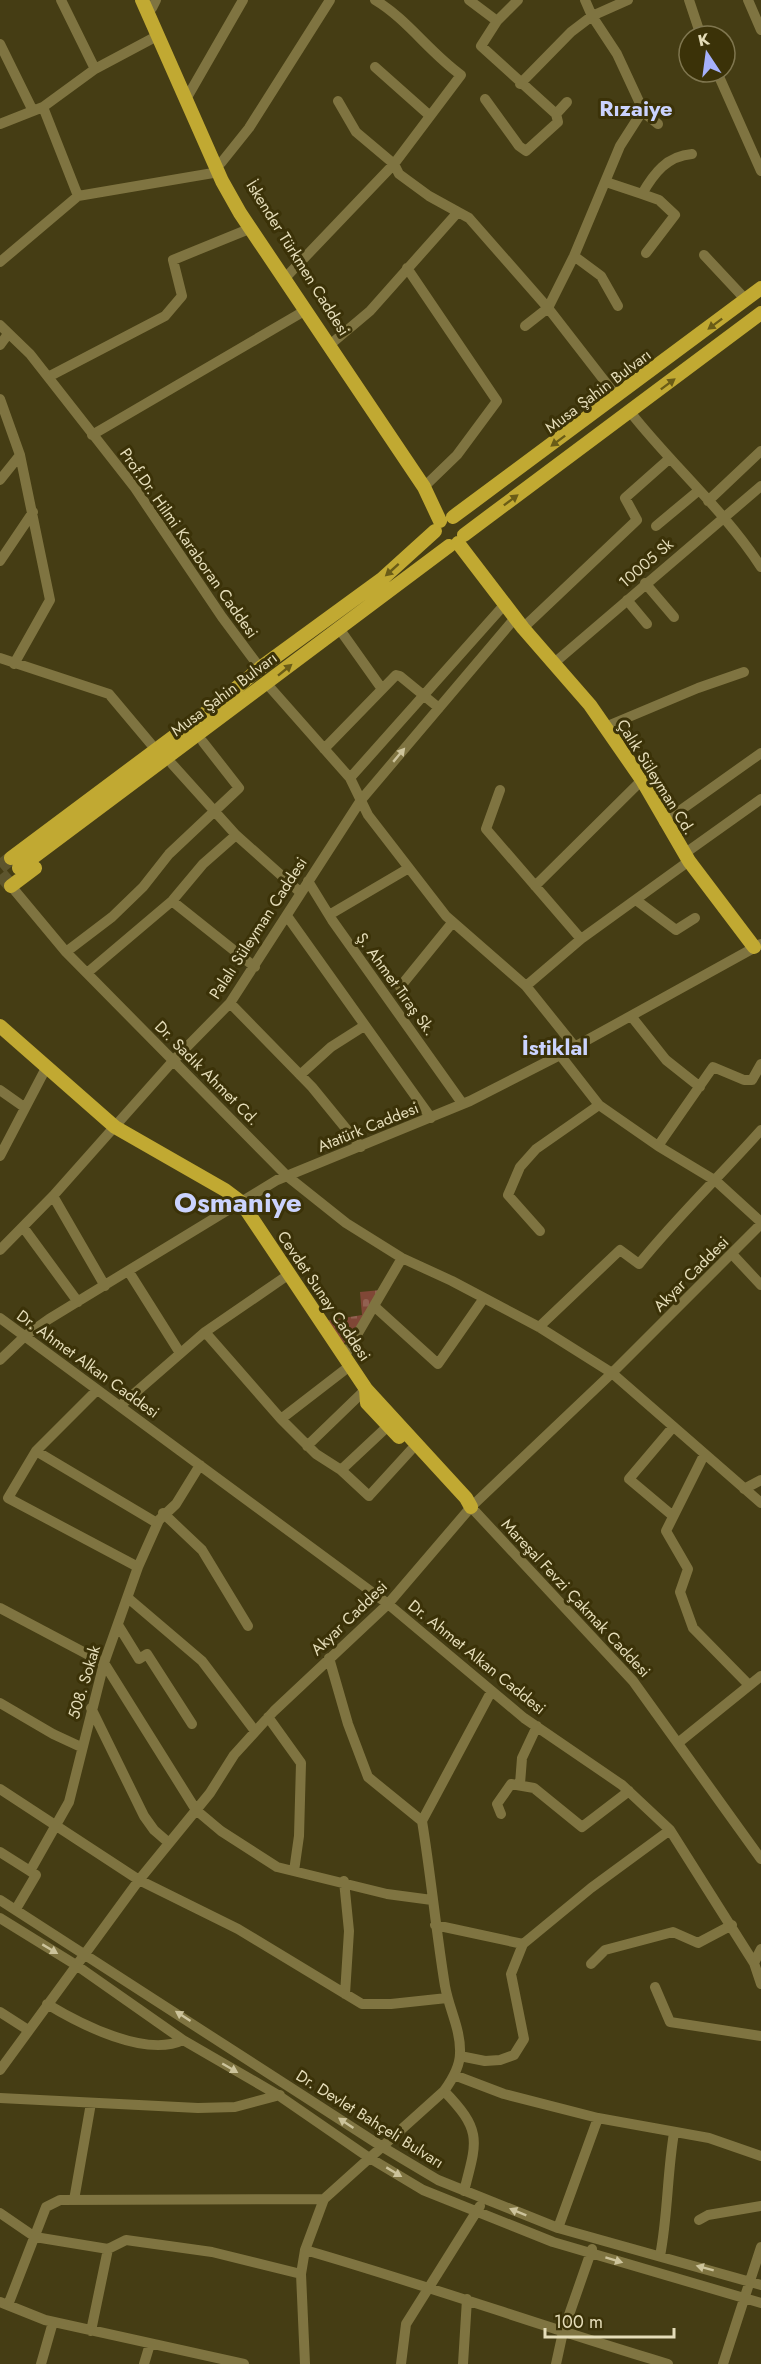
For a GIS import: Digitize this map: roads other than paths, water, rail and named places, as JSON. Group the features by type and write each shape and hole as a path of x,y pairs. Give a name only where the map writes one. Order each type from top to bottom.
{"main road":[{"name":"İskender Türkmen Caddesi","path":"149,2 220,167 287,276 427,484 444,521"},
{"path":"149,2 157,36 249,229 424,487 444,521 439,541 457,542 464,526 444,521"},
{"name":"Musa Şahin Bulvarı","path":"8,861 248,677 382,579 444,521 617,397 761,288"},
{"name":"Musa Şahin Bulvarı","path":"8,861 264,687 338,627 457,542 761,314"},
{"name":"Çalık Süleyman Cd.","path":"457,542 519,623 590,705 642,780 686,857 757,945"},
{"path":"5,889 15,878 8,861 151,744 213,698 248,677"},
{"path":"5,889 203,742 264,687"},
{"name":"Cevdet Sunay Caddesi","path":"0,1026 115,1127 225,1190 241,1202 366,1389"},
{"path":"366,1389 367,1403 461,1503 471,1507"},
{"path":"366,1389 466,1498 471,1507"}],"street":[{"path":"61,0 94,69"},
{"path":"189,94 242,0"},
{"path":"0,262 78,196 220,167 249,128 330,0"},
{"path":"287,276 394,164 461,75 437,58 388,8 375,0"},
{"path":"469,0 497,21"},
{"path":"485,99 519,146 526,151 558,122 556,114 520,84 481,46 497,21 518,0"},
{"path":"585,0 592,16 617,54 642,111 658,124"},
{"path":"520,84 571,32 592,16 628,0"},
{"path":"689,0 697,24"},
{"path":"748,0 761,30"},
{"path":"0,124 38,109 94,69 157,36"},
{"path":"0,44 38,109 78,196"},
{"path":"375,67 429,115"},
{"path":"722,84 761,171"},
{"path":"338,101 356,132 394,164 399,174 429,196 469,218 548,309 617,397"},
{"path":"556,114 567,102"},
{"path":"525,326 548,309 574,256 620,146 642,111"},
{"path":"642,194 666,162 680,155 692,154"},
{"path":"606,182 659,200 675,215 646,253"},
{"path":"333,343 370,311 458,212"},
{"path":"48,377 165,316 182,296 173,260 249,229"},
{"path":"704,255 746,300"},
{"path":"574,256 601,276 618,306"},
{"path":"407,268 497,402 457,455 427,484"},
{"path":"92,435 306,310"},
{"name":"Prof.Dr. Hilmi Karaboran Caddesi","path":"0,325 30,354 135,488 210,600 260,668"},
{"path":"0,345 8,334"},
{"path":"0,399 20,454 50,600 14,664"},
{"path":"631,413 745,543 761,567"},
{"path":"708,501 761,451"},
{"path":"0,480 20,454"},
{"name":"Palalı Süleyman Caddesi","path":"0,1250 53,1196 173,1061 230,1003 361,800 439,708 519,623 637,520 625,498 669,459"},
{"name":"10005 Sk","path":"553,664 761,486"},
{"path":"656,526 698,491"},
{"path":"0,561 33,512"},
{"path":"645,583 674,617"},
{"path":"627,600 647,624"},
{"path":"350,778 505,604"},
{"path":"338,627 382,689"},
{"path":"0,658 109,694 151,744"},
{"path":"605,727 698,687 744,672"},
{"path":"324,749 396,675 439,708"},
{"path":"264,687 350,778 368,815 452,923 526,986 575,1047"},
{"path":"66,951 112,917 213,811 239,788 203,742"},
{"path":"664,822 761,753"},
{"path":"172,764 236,836 301,893"},
{"path":"535,886 642,780"},
{"path":"500,790 486,829 581,939"},
{"path":"526,986 581,939 636,900 686,857 761,800"},
{"path":"87,973 171,901 203,864 236,836"},
{"path":"329,915 409,868"},
{"name":"Ş. Ahmet Tıraş Sk.","path":"308,881 329,915 462,1102"},
{"name":"Dr. Sadık Ahmet Cd.","path":"5,889 287,1176 346,1223 402,1258 539,1327 612,1373 761,1503"},
{"path":"636,900 676,930 695,918"},
{"path":"171,901 255,967"},
{"path":"287,916 364,1026 411,1088 430,1118"},
{"path":"400,987 452,923"},
{"name":"Atatürk Caddesi","path":"0,1360 25,1336 78,1302 287,1176 430,1118 462,1102 470,1101 575,1047 757,945"},
{"path":"230,1003 300,1075 361,1147"},
{"path":"631,1016 666,1060 700,1087"},
{"path":"300,1075 331,1047 364,1026"},
{"path":"560,1055 599,1105 658,1146 716,1181 761,1223"},
{"path":"658,1146 713,1067 744,1080 752,1080 761,1064"},
{"path":"0,1156 46,1068"},
{"path":"0,1090 24,1107"},
{"path":"540,1231 508,1195 520,1167 536,1149 599,1105"},
{"path":"539,1327 620,1251 639,1264 677,1218 716,1181 761,1130"},
{"path":"53,1196 105,1286"},
{"name":"Akyar Caddesi","path":"1,2066 139,1880 196,1810 234,1755 255,1731 328,1658 388,1604 471,1507 612,1373 761,1223"},
{"path":"23,1227 78,1302"},
{"path":"732,1254 761,1285"},
{"path":"281,1419 347,1361 374,1306 402,1258"},
{"path":"129,1272 180,1353"},
{"path":"120,1406 205,1332 288,1275"},
{"path":"374,1306 438,1364 484,1298"},
{"name":"Dr. Ahmet Alkan Caddesi","path":"0,1318 388,1604 491,1692 537,1726 593,1762 629,1791 670,1830 732,1925 754,1963 761,1984"},
{"path":"205,1332 307,1446 341,1470 369,1496 411,1450"},
{"path":"307,1446 366,1389"},
{"path":"96,1390 36,1451 8,1498 138,1567"},
{"path":"341,1470 388,1426"},
{"path":"673,1427 629,1479 673,1516"},
{"path":"36,1451 157,1523"},
{"path":"704,1455 666,1531 687,1569 680,1592 693,1628 749,1685"},
{"name":"508. Sokak","path":"16,1909 36,1875 30,1872 69,1802 81,1746 104,1663 138,1567 163,1513 176,1504 200,1465"},
{"path":"744,1489 761,1479"},
{"name":"Mareşal Fevzi Çakmak Caddesi","path":"471,1507 626,1672 761,1858"},
{"path":"163,1513 202,1550 248,1626"},
{"path":"128,1598 202,1661 255,1731"},
{"path":"0,1608 104,1663 196,1810 221,1831 277,1867 344,1881 387,1894 432,1900"},
{"path":"118,1625 139,1659 147,1654 158,1668 192,1724"},
{"path":"328,1658 348,1724 368,1777 422,1821"},
{"path":"678,1743 761,1676"},
{"path":"305,2364 300,2274 305,2250 324,2199 444,2091 454,2075 460,2056 460,2038 447,1998 435,1925 422,1821 491,1692"},
{"path":"0,1703 53,1734 81,1746"},
{"path":"91,1708 144,1816 154,1830 169,1843"},
{"path":"268,1717 288,1741 301,1763 299,1836 294,1871"},
{"path":"520,1784 522,1758 537,1726"},
{"path":"501,1814 497,1804 511,1784 534,1788 582,1827 629,1791"},
{"path":"0,1789 139,1880 238,1929 362,2004 391,2004 447,1998"},
{"path":"460,2056 500,2060 514,2055 524,2039 511,1974 523,1944 670,1830"},
{"path":"0,1852 30,1872"},
{"path":"344,1881 349,1931 345,1994"},
{"name":"Dr. Devlet Bahçeli Bulvarı","path":"0,1900 381,2146 464,2191 594,2240 756,2283"},
{"name":"Dr. Devlet Bahçeli Bulvarı","path":"0,1918 76,1965 183,2040 278,2096 368,2157 423,2190 532,2234 761,2303"},
{"path":"435,1925 523,1944"},
{"path":"591,1964 605,1950 673,1932 698,1943 732,1925"},
{"path":"754,1963 761,1949"},
{"path":"655,1988 670,2022 761,2036"},
{"path":"47,2004 67,2016 134,2042 171,2046 183,2040"},
{"path":"0,2012 28,2030"},
{"path":"454,2075 504,2094 598,2118 709,2138 761,2156"},
{"path":"0,2098 235,2107 278,2096 295,2089"},
{"path":"444,2091 462,2110 474,2130 476,2147 464,2191"},
{"path":"74,2199 91,2103"},
{"path":"558,2228 598,2118"},
{"path":"660,2256 666,2224 667,2179 674,2133"},
{"path":"244,2364 205,2360 150,2344 53,2322 4,2304 35,2237 46,2207 60,2200 324,2199"},
{"path":"401,2364 406,2324 431,2288 484,2199"},
{"path":"699,2220 708,2215 761,2206"},
{"path":"0,2213 35,2237 108,2249 126,2240 212,2252 300,2274"},
{"path":"556,2364 563,2332 594,2240"},
{"path":"723,2364 745,2298 756,2283 761,2247"},
{"path":"91,2331 108,2249"},
{"path":"305,2250 668,2364"},
{"path":"463,2364 467,2299"},
{"path":"41,2364 53,2322"},
{"path":"144,2364 150,2344"}],"tunnel":[{"path":"0,867 11,858"},
{"path":"0,884 19,868"}],"district":[{"name":"Rızaiye","path":"636,108"},
{"name":"İstiklal","path":"555,1047"},
{"name":"Osmaniye","path":"238,1202"}]}
